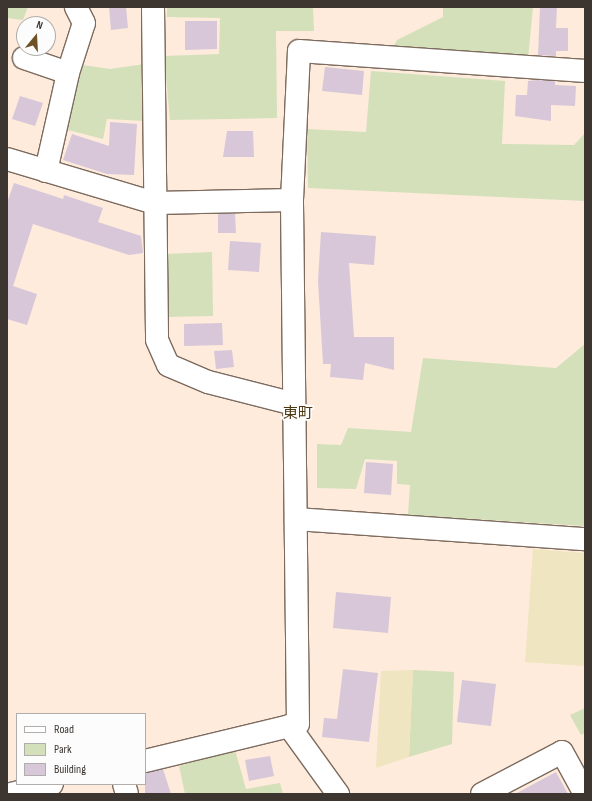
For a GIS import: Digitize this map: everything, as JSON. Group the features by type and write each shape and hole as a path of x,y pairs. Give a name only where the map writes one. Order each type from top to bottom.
{"street":[{"path":"46,171 68,73 84,22 76,7"},
{"path":"153,7 157,340 168,365 208,382 294,404"},
{"path":"146,761 298,724 292,200 299,51 585,70"},
{"path":"24,58 68,73"},
{"path":"7,159 155,203 292,200"},
{"path":"296,519 585,539"},
{"path":"289,726 338,794"},
{"path":"482,794 562,752 585,794"},
{"path":"11,794 48,785"}],"green space":[{"path":"7,7 28,7 25,16 16,16 16,19 7,18"},
{"path":"167,7 313,7 314,31 276,31 277,118 170,120 164,56 219,54 220,18 167,17"},
{"path":"443,7 533,7 528,59 391,51 397,40 443,17"},
{"path":"145,64 146,121 107,119 103,139 64,129 83,65 110,69"},
{"path":"371,71 505,81 502,144 574,145 585,133 585,201 308,188 307,129 366,132"},
{"path":"212,252 213,316 166,317 164,254"},
{"path":"585,344 585,526 408,515 410,485 397,484 397,461 365,459 356,489 317,488 317,444 341,445 348,428 411,432 423,358 556,368"},
{"path":"413,670 454,672 452,744 409,757"},
{"path":"585,708 585,733 581,735 570,715"},
{"path":"235,750 246,789 280,783 283,794 185,794 179,766"}],"sand":[{"path":"533,549 585,553 585,666 525,662"},
{"path":"413,670 409,757 376,768 381,671"}],"building":[{"path":"109,7 126,7 128,28 111,30"},
{"path":"540,7 557,7 556,28 568,28 568,51 556,51 556,56 538,55"},
{"path":"185,21 217,21 217,49 185,50"},
{"path":"325,67 364,71 362,95 322,91"},
{"path":"528,81 555,81 555,85 576,86 575,106 551,105 551,121 515,116 516,95 527,95"},
{"path":"20,96 43,103 35,126 12,119"},
{"path":"110,122 137,124 134,175 107,174 63,160 72,134 109,146"},
{"path":"227,131 253,131 254,157 223,157"},
{"path":"14,183 63,199 64,195 103,208 98,222 141,236 143,253 129,255 33,224 13,286 37,294 27,325 7,319 7,203"},
{"path":"218,214 235,214 236,233 218,233"},
{"path":"321,232 376,236 374,265 349,263 354,337 394,337 394,370 365,363 363,380 330,377 331,364 323,364 318,281"},
{"path":"230,241 261,243 259,272 228,270"},
{"path":"222,323 223,345 184,346 184,324"},
{"path":"232,350 234,367 216,369 214,351"},
{"path":"366,462 393,464 391,495 364,493"},
{"path":"336,592 391,597 388,633 333,628"},
{"path":"343,669 378,673 369,742 322,737 324,718 337,719"},
{"path":"462,680 496,684 491,726 457,722"},
{"path":"270,756 274,776 249,781 245,760"},
{"path":"163,769 171,794 145,794 146,773"},
{"path":"556,772 568,794 515,794"}],"district":[{"name":"東町","path":"298,414"}]}
